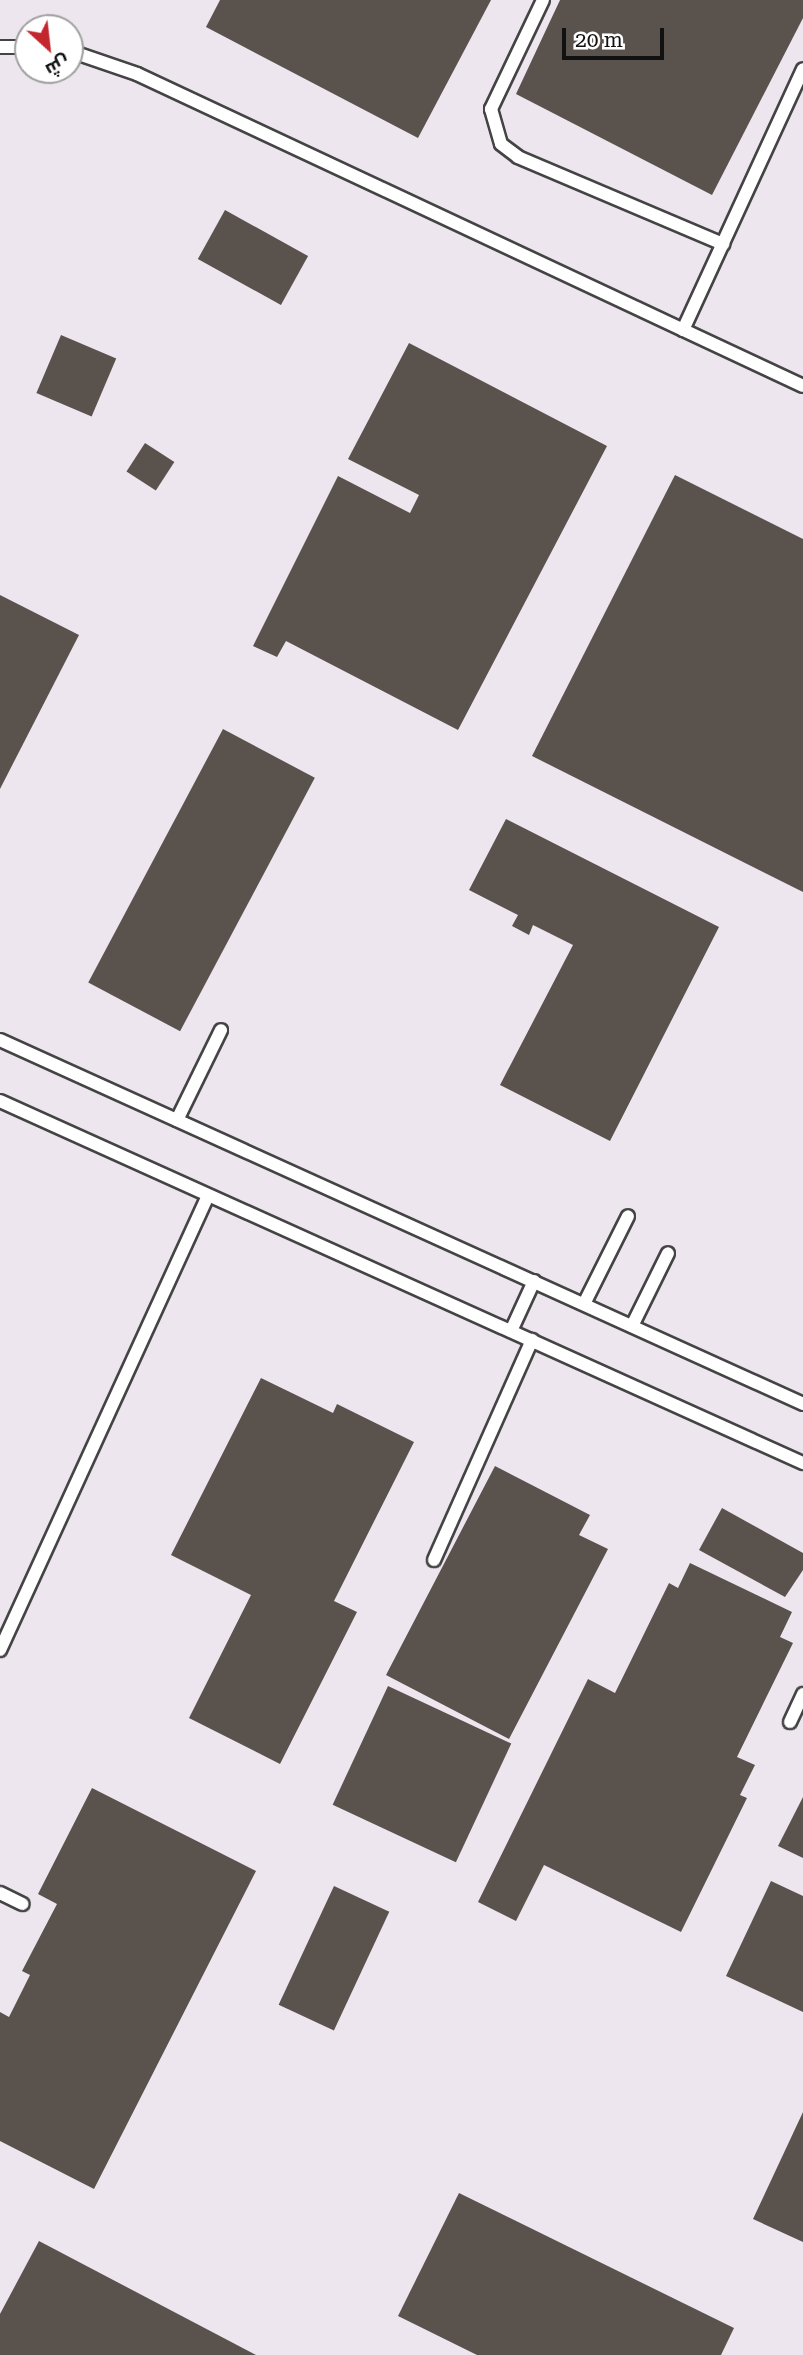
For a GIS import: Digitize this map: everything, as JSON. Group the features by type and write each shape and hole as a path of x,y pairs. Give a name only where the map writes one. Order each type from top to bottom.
{"lane":[{"path":"543,0 491,109 501,144 518,157 723,244"},
{"path":"84,56 137,74 803,386"},
{"path":"683,330 803,69"},
{"path":"177,1120 221,1030"},
{"path":"0,1040 803,1404"},
{"path":"0,1101 803,1463"},
{"path":"0,1650 208,1196"},
{"path":"584,1304 628,1216"},
{"path":"632,1326 668,1253"},
{"path":"511,1331 534,1281"},
{"path":"434,1560 532,1340"},
{"path":"790,1722 803,1694"},
{"path":"0,1893 23,1904"}],"shaded area":[{"path":"0,0 803,0 803,2355 0,2355"}],"building":[{"path":"220,0 491,0 418,138 206,27"},
{"path":"560,0 803,0 803,18 712,195 516,94"},
{"path":"225,210 308,256 281,305 198,259"},
{"path":"61,335 116,358 92,416 36,393"},
{"path":"409,343 607,446 458,730 286,641 277,657 253,646 338,476 410,513 419,495 348,459"},
{"path":"145,443 174,462 156,491 126,472"},
{"path":"675,475 803,539 803,892 532,756"},
{"path":"0,595 79,635 0,789"},
{"path":"223,729 315,778 180,1031 88,982"},
{"path":"506,819 719,927 610,1141 500,1085 573,945 533,925 529,935 512,926 518,915 469,890"},
{"path":"261,1378 333,1413 337,1404 414,1442 334,1601 357,1612 280,1764 189,1718 251,1595 171,1555"},
{"path":"495,1466 590,1515 579,1535 608,1549 509,1739 386,1675"},
{"path":"722,1508 803,1553 803,1570 785,1597 699,1550"},
{"path":"690,1563 792,1612 780,1637 793,1643 737,1757 755,1765 740,1795 747,1798 681,1932 544,1865 516,1921 478,1902 588,1679 615,1693 669,1583 678,1588"},
{"path":"388,1686 511,1743 456,1862 333,1805"},
{"path":"92,1788 256,1871 94,2189 0,2141 0,2012 9,2017 30,1975 22,1971 57,1904 38,1894"},
{"path":"803,1797 803,1858 778,1846"},
{"path":"771,1881 803,1896 803,2012 726,1976"},
{"path":"334,1886 389,1912 334,2031 279,2005"},
{"path":"803,2112 803,2242 753,2219"},
{"path":"459,2193 734,2328 721,2355 477,2355 398,2316"},
{"path":"39,2241 256,2355 0,2355 0,2314"}]}
